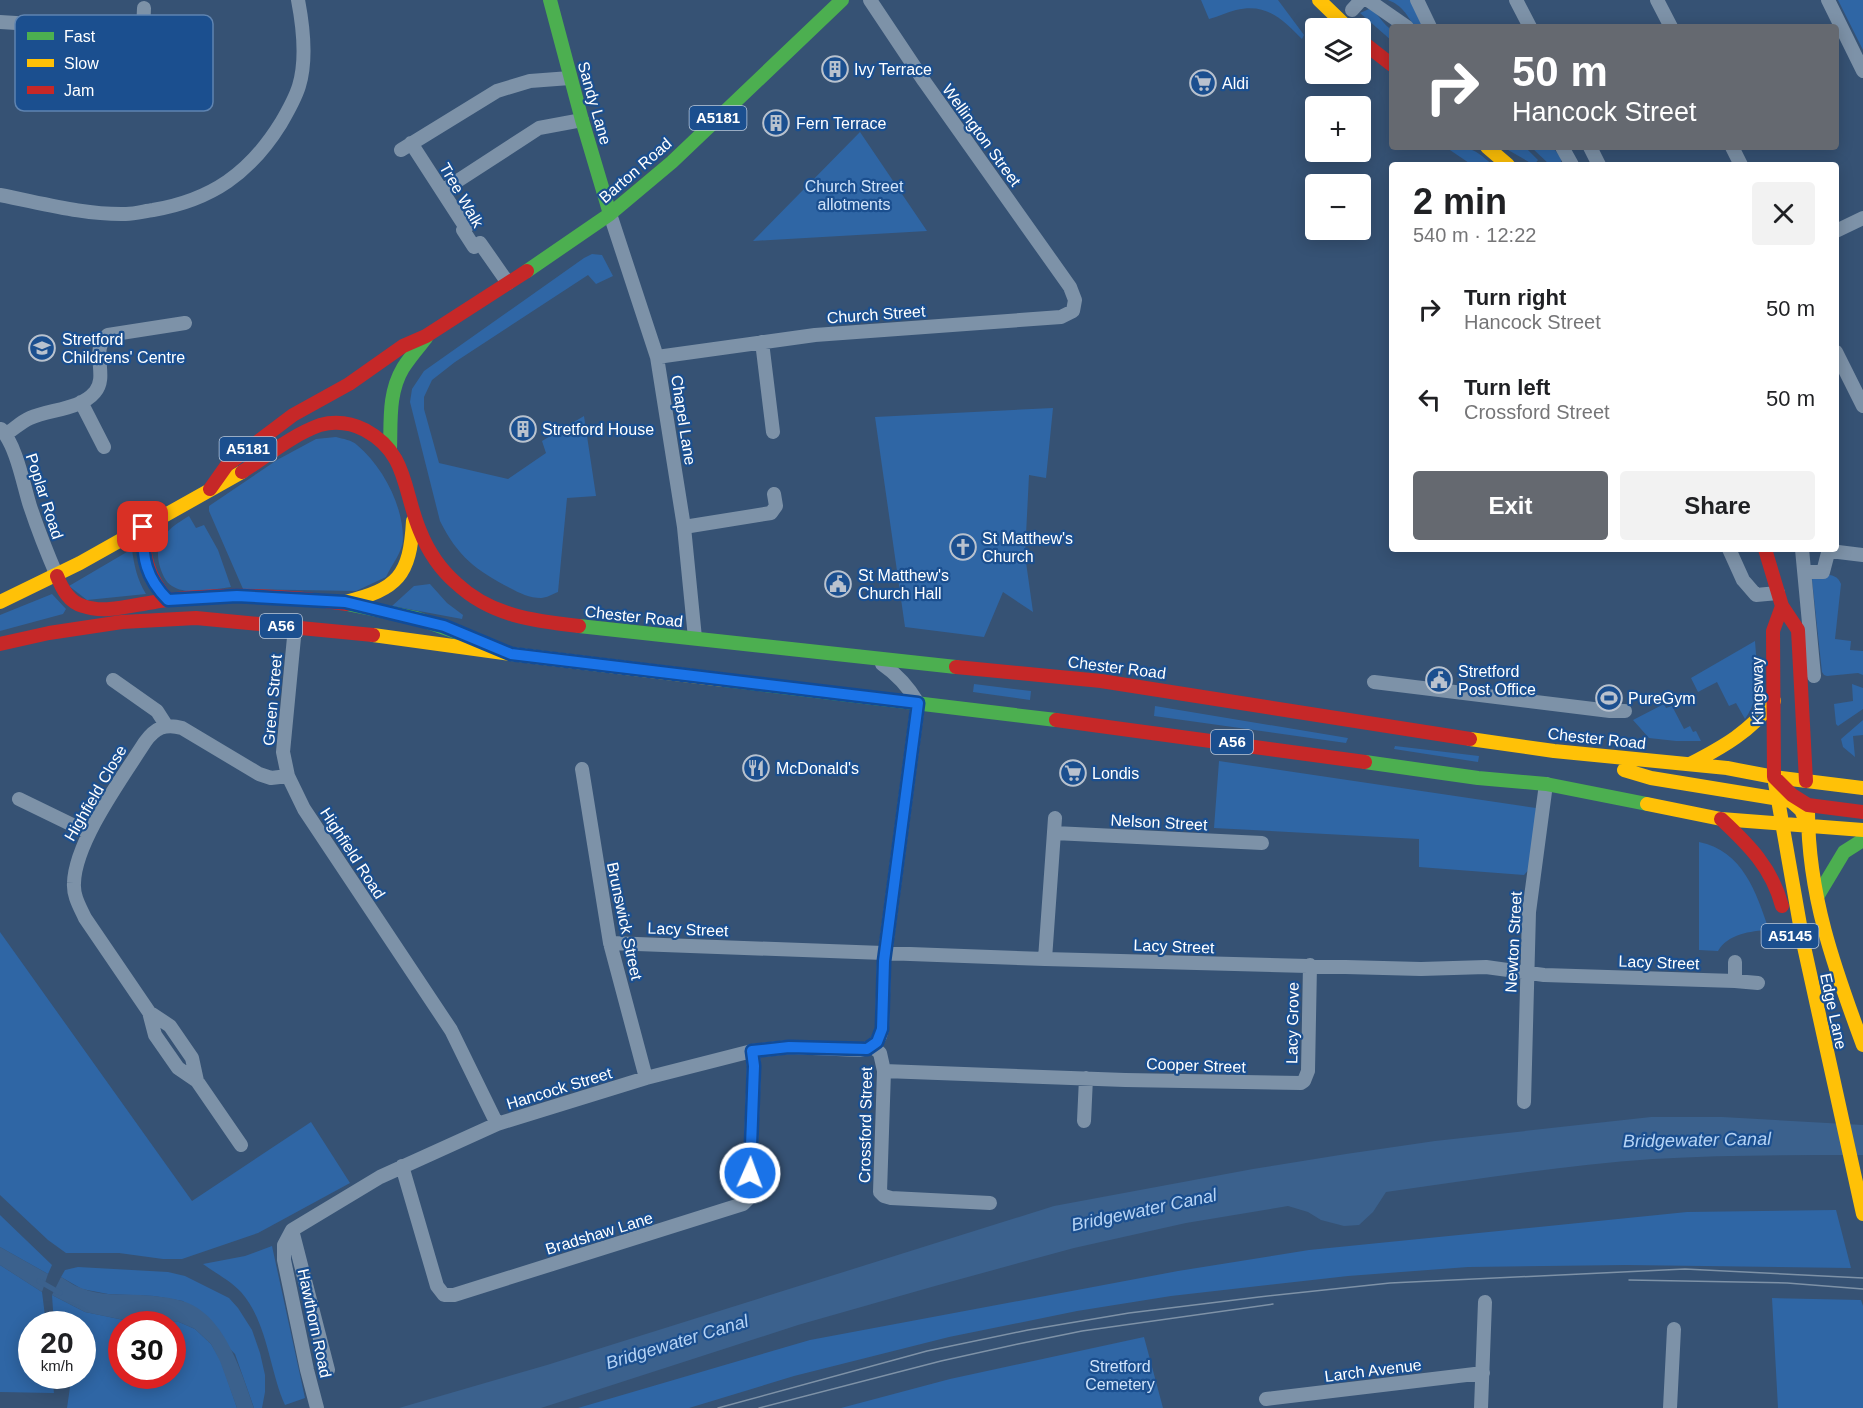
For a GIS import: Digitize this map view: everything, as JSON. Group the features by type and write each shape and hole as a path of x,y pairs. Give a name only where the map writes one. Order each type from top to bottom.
{"main road":[{"name":"Sandy Lane","path":"550,0 610,214"},
{"name":"Barton Road","path":"210,489 227,465 293,415 349,384 403,346 426,336 540,263 610,214 672,162 842,0"},
{"path":"1319,0 1338,18"},
{"path":"1371,49 1389,63"},
{"path":"1490,150 1504,162"},
{"name":"Barton Road","path":"390,450 392,400 396,382 426,336"},
{"name":"Chester Road","path":"0,602 57,576 235,477 318,426 330,423 353,425 378,438 390,450 406,484 424,544 442,571 466,593 498,611 548,623 875,660 1101,681 1554,752 1690,764 1863,788"},
{"name":"Chester Road","path":"345,602 383,590 400,575 412,547 414,514"},
{"path":"143,527 142,543 148,572 159,591 168,600"},
{"path":"1766,552 1782,606"},
{"name":"Chester Road","path":"57,576 67,597 82,606 103,609 168,600 237,596 345,602 444,626 511,654"},
{"name":"Kingsway","path":"1774,777 1773,632 1782,606"},
{"name":"Edge Lane","path":"1782,606 1798,630 1809,855 1816,897 1827,942 1863,1045"},
{"name":"Chester Road","path":"49,633 103,609"},
{"name":"Chester Road","path":"0,644 49,633 122,622 196,618 356,632 511,654 1134,729 1467,776 1546,784 1721,819 1863,830"},
{"path":"1690,764 1745,734 1774,701"},
{"name":"A56","path":"1554,752 1651,777 1791,801 1797,805 1808,826"},
{"path":"1774,777 1792,795 1808,805 1863,812"},
{"name":"Edge Lane","path":"1774,777 1786,857 1834,1089 1863,1214"},
{"name":"A5145","path":"1721,819 1758,854 1776,881 1813,1036 1830,1069"},
{"path":"1816,897 1844,852 1863,840"}],"street":[{"path":"0,195 88,212 128,214 164,208 203,196 232,179 265,148 288,111 299,86 303,59 297,0"},
{"name":"Wellington Street","path":"870,0 924,81 1070,287"},
{"path":"1417,0 1429,24"},
{"path":"1516,0 1528,24"},
{"path":"1657,0 1669,24"},
{"path":"1828,0 1863,71"},
{"path":"1363,3 1402,24"},
{"path":"144,8 144,15"},
{"path":"0,22 15,23"},
{"name":"Tree Walk","path":"508,283 480,243 474,247 463,230 466,228 442,191 406,147 497,91 530,81 570,78"},
{"path":"442,191 539,129 582,120"},
{"name":"Chapel Lane","path":"610,214 657,357 684,527 695,638"},
{"path":"1839,230 1863,218"},
{"name":"Church Street","path":"657,357 815,335 1061,316 1073,311 1075,306 1076,300 1070,287"},
{"path":"3,430 28,419 81,402 96,391 100,380 99,347 108,335 185,323"},
{"path":"762,342 773,432"},
{"path":"1839,358 1863,406"},
{"path":"81,402 104,447"},
{"name":"Poplar Road","path":"3,430 19,466 41,540 57,576"},
{"path":"684,527 771,513 776,507 774,494"},
{"path":"1839,551 1863,555"},
{"path":"1730,552 1743,580 1756,595 1778,593"},
{"path":"1802,552 1814,676"},
{"path":"1805,572 1823,572 1828,552"},
{"name":"Green Street","path":"288,776 284,765 283,740 295,627"},
{"path":"1758,633 1773,632"},
{"path":"875,660 897,674 908,686 918,703"},
{"path":"113,680 157,711 166,725 182,728 259,774 271,778 288,776"},
{"path":"1374,682 1598,710 1625,711"},
{"name":"Crossford Street","path":"918,703 886,952 882,1029 873,1047 880,1053 884,1071 880,1192 891,1198 990,1203"},
{"name":"Highfield Close","path":"166,725 150,733 89,833 75,869 73,886 77,902 85,918 149,1012 155,1035 178,1068 197,1081 241,1145"},
{"name":"Brunswick Street","path":"582,769 610,943 646,1078"},
{"name":"Highfield Road","path":"288,776 304,809 451,1030 496,1124"},
{"name":"Newton Street","path":"1524,1102 1529,912 1546,800 1546,784"},
{"path":"19,799 89,833"},
{"path":"1045,959 1055,818"},
{"name":"Nelson Street","path":"1054,833 1262,843"},
{"name":"Lacy Street","path":"610,943 1045,959 1421,969 1486,967 1515,969 1527,973 1758,983"},
{"path":"1735,962 1736,981"},
{"name":"Lacy Grove","path":"1304,1081 1308,1071 1310,965"},
{"name":"Hancock Street","path":"292,1230 402,1166 496,1124 646,1078 752,1051 789,1047 860,1050 873,1047"},
{"name":"Bradshaw Lane","path":"402,1166 434,1279 439,1291 444,1295 454,1294 743,1204 749,1198 754,1066 752,1051"},
{"name":"Cooper Street","path":"884,1071 1296,1084 1304,1081"},
{"path":"1084,1121 1086,1078"},
{"name":"Hawthorn Road","path":"292,1230 284,1245 284,1260 317,1408"},
{"name":"Hawthorn Road","path":"292,1230 328,1370"},
{"path":"1481,1408 1485,1302"},
{"path":"1670,1408 1674,1329"},
{"name":"Larch Avenue","path":"1266,1399 1483,1373"}],"green space":[{"path":"1201,0 1278,0 1304,35 1302,39 1281,19 1257,9 1236,10 1209,19"},
{"path":"1388,0 1415,0 1423,24 1413,24 1401,8"},
{"path":"1838,0 1863,0 1863,50"},
{"path":"1369,9 1375,13 1389,28 1389,38 1371,23 1371,18 1366,18 1360,13"},
{"name":"Church Street allotments","path":"860,132 927,231 753,241"},
{"path":"1450,150 1473,150 1489,162 1468,162"},
{"path":"1508,150 1528,150 1538,160 1529,162"},
{"path":"1534,150 1555,150 1561,157 1561,162 1547,162"},
{"path":"592,254 602,255 613,276 596,284 588,275 455,362 432,380 424,397 424,409 439,463 508,479 546,453 542,441 584,416 596,496 567,498 558,592 543,598 533,597 513,590 469,561 454,544 440,521 410,402 412,389 424,371"},
{"path":"1053,408 1046,478 1029,475 1025,555 1033,612 1003,592 984,637 905,627 875,417"},
{"path":"336,437 353,442 366,454 383,475 395,500 403,539 399,553 386,577 356,591 243,589 209,511 209,506 277,460 316,439"},
{"path":"189,516 196,528 204,525 218,550 231,587 185,591 172,586 164,577 158,558 160,542 169,530"},
{"path":"132,549 136,572 146,594 87,600 69,586"},
{"path":"1814,575 1833,576 1841,584 1835,639 1851,641 1850,650 1863,651 1863,675 1858,673 1827,676 1822,672 1812,580"},
{"path":"430,584 447,603 463,615 462,619 392,606 414,586"},
{"path":"52,594 66,609 63,614 0,631 0,615"},
{"path":"1755,641 1756,691 1745,719 1736,703 1729,706 1717,682 1698,692 1691,678"},
{"path":"974,684 1031,691 1030,700 973,692"},
{"path":"1852,684 1863,688 1863,709 1838,726 1834,704 1853,701"},
{"path":"1664,704 1666,708 1672,706 1684,729 1690,726 1693,732 1696,731 1701,741 1649,738 1633,720"},
{"path":"1155,706 1348,738 1346,743 1154,716"},
{"path":"1863,720 1863,735 1853,736 1855,757 1843,747 1841,739"},
{"path":"1395,746 1479,756 1478,762 1394,749"},
{"path":"1219,761 1536,808 1531,867 1524,875 1419,867 1419,839 1214,828"},
{"path":"1699,842 1727,854 1746,875 1759,901 1769,930 1734,937 1722,945 1718,951 1699,950"},
{"path":"0,932 192,1201 311,1122 350,1183 258,1233 182,1259 163,1259 119,1253 66,1253 48,1240 0,1195"},
{"path":"1836,1210 1851,1268 1626,1265 1468,1267 1348,1276 1171,1296 1077,1311 949,1337 794,1376 689,1408 578,1408 810,1340 1178,1271 1309,1250 1687,1212"},
{"path":"0,1215 52,1265 48,1274 0,1247"},
{"path":"272,1246 305,1398 285,1405 263,1332 250,1304 237,1288 203,1264 245,1256"},
{"path":"0,1265 42,1292 44,1311 18,1311 18,1389 54,1389 54,1393 0,1392"},
{"path":"78,1267 168,1272 185,1276 229,1298 252,1330 260,1353 265,1375 262,1408 254,1408 235,1354 183,1301 154,1296 108,1294 82,1289 61,1277 65,1270"},
{"path":"52,1295 83,1311 53,1311"},
{"path":"1772,1298 1861,1300 1863,1306 1863,1408 1778,1408"},
{"path":"96,1314 108,1317 108,1389 186,1389 186,1325 195,1329 211,1344 221,1361 237,1408 67,1408 70,1389 96,1389"},
{"name":"Stretford Cemetery","path":"1144,1337 1163,1408 841,1408 950,1379"}],"water":[{"name":"Bridgewater Canal","path":"1651,1117 1722,1117 1863,1125 1863,1155 1653,1159 1486,1178 1386,1192 1373,1212 1359,1225 1344,1226 1321,1220 1308,1212 1288,1206 1186,1223 1074,1248 798,1325 541,1408 399,1408 547,1365 1054,1206 1346,1154 1435,1141"},
{"path":"0,1247 48,1274 42,1292 0,1265"},
{"path":"61,1277 88,1291 167,1298 182,1301 197,1308 220,1330 229,1345 254,1408 237,1408 220,1361 211,1344 195,1329 186,1325 186,1311 108,1311 108,1317 96,1314 96,1311 83,1311 52,1295"}],"waterway":[{"path":"39,1281 60,1293"}],"tram line":[{"path":"718,1408 927,1351 1028,1330 1129,1313 1259,1297 1390,1283 1685,1269 1863,1278"},
{"path":"1629,1280 1787,1283 1863,1289"},
{"path":"759,1408 941,1361 1082,1331 1273,1304"}],"traffic: fast":[{"path":"550,0 610,214"},
{"path":"527,271 610,214 672,162 842,0"},
{"path":"390,450 391,408 395,387 403,368 426,338"},
{"path":"347,604 416,618 478,640"},
{"path":"579,626 956,667"},
{"path":"724,680 1056,720"},
{"path":"1365,762 1478,778 1546,784 1647,804"},
{"path":"1817,897 1844,852 1863,840"}],"traffic: slow":[{"path":"1319,0 1338,18"},
{"path":"1490,150 1504,162"},
{"path":"0,602 80,563 242,472"},
{"path":"345,602 378,592 398,577 409,555 413,521"},
{"path":"373,635 724,680"},
{"path":"1690,764 1736,737 1774,701"},
{"path":"1470,739 1554,751 1727,768 1774,777 1863,788"},
{"path":"1624,770 1651,778 1791,801 1801,810 1808,826"},
{"path":"1774,777 1803,942 1863,1214"},
{"path":"1647,804 1721,819 1863,830"},
{"path":"1808,811 1809,842 1818,901 1833,959 1863,1045"}],"traffic: jam":[{"path":"1371,49 1389,63"},
{"path":"210,489 227,465 293,415 349,384 403,346 426,336 527,271"},
{"path":"242,472 290,440 320,425 343,423 365,430 379,439 397,462 423,538 450,578 469,594 498,610 530,619 579,626"},
{"path":"143,527 144,548 151,575 168,600"},
{"path":"1766,552 1782,606 1798,630 1806,781"},
{"path":"57,576 70,598 83,606 100,609 172,599 219,596 274,597 347,604"},
{"path":"1782,606 1773,631 1774,777 1792,795 1808,805 1863,812"},
{"path":"0,644 49,633 122,622 196,618 373,635"},
{"path":"956,667 1101,681 1470,739"},
{"path":"1056,720 1365,762"},
{"path":"1721,819 1741,838 1766,869 1778,892 1782,906"}],"place":[{"name":"Ivy Terrace","path":"835,69"},
{"name":"Aldi","path":"1203,83"},
{"name":"Fern Terrace","path":"776,123"},
{"name":"Stretford Childrens' Centre","path":"42,348"},
{"name":"Stretford House","path":"523,429"},
{"name":"St Matthew's Church","path":"963,547"},
{"name":"St Matthew's Church Hall","path":"838,584"},
{"name":"Stretford Post Office","path":"1439,680"},
{"name":"PureGym","path":"1609,698"},
{"name":"McDonald's","path":"756,768"},
{"name":"Londis","path":"1073,773"}],"route":[{"path":"143,527 142,543 148,572 159,591 168,600 237,596 345,602 444,626 511,654 918,703 884,961 880,1036 873,1047 860,1050 789,1047 752,1051 754,1066 750,1173"}]}
